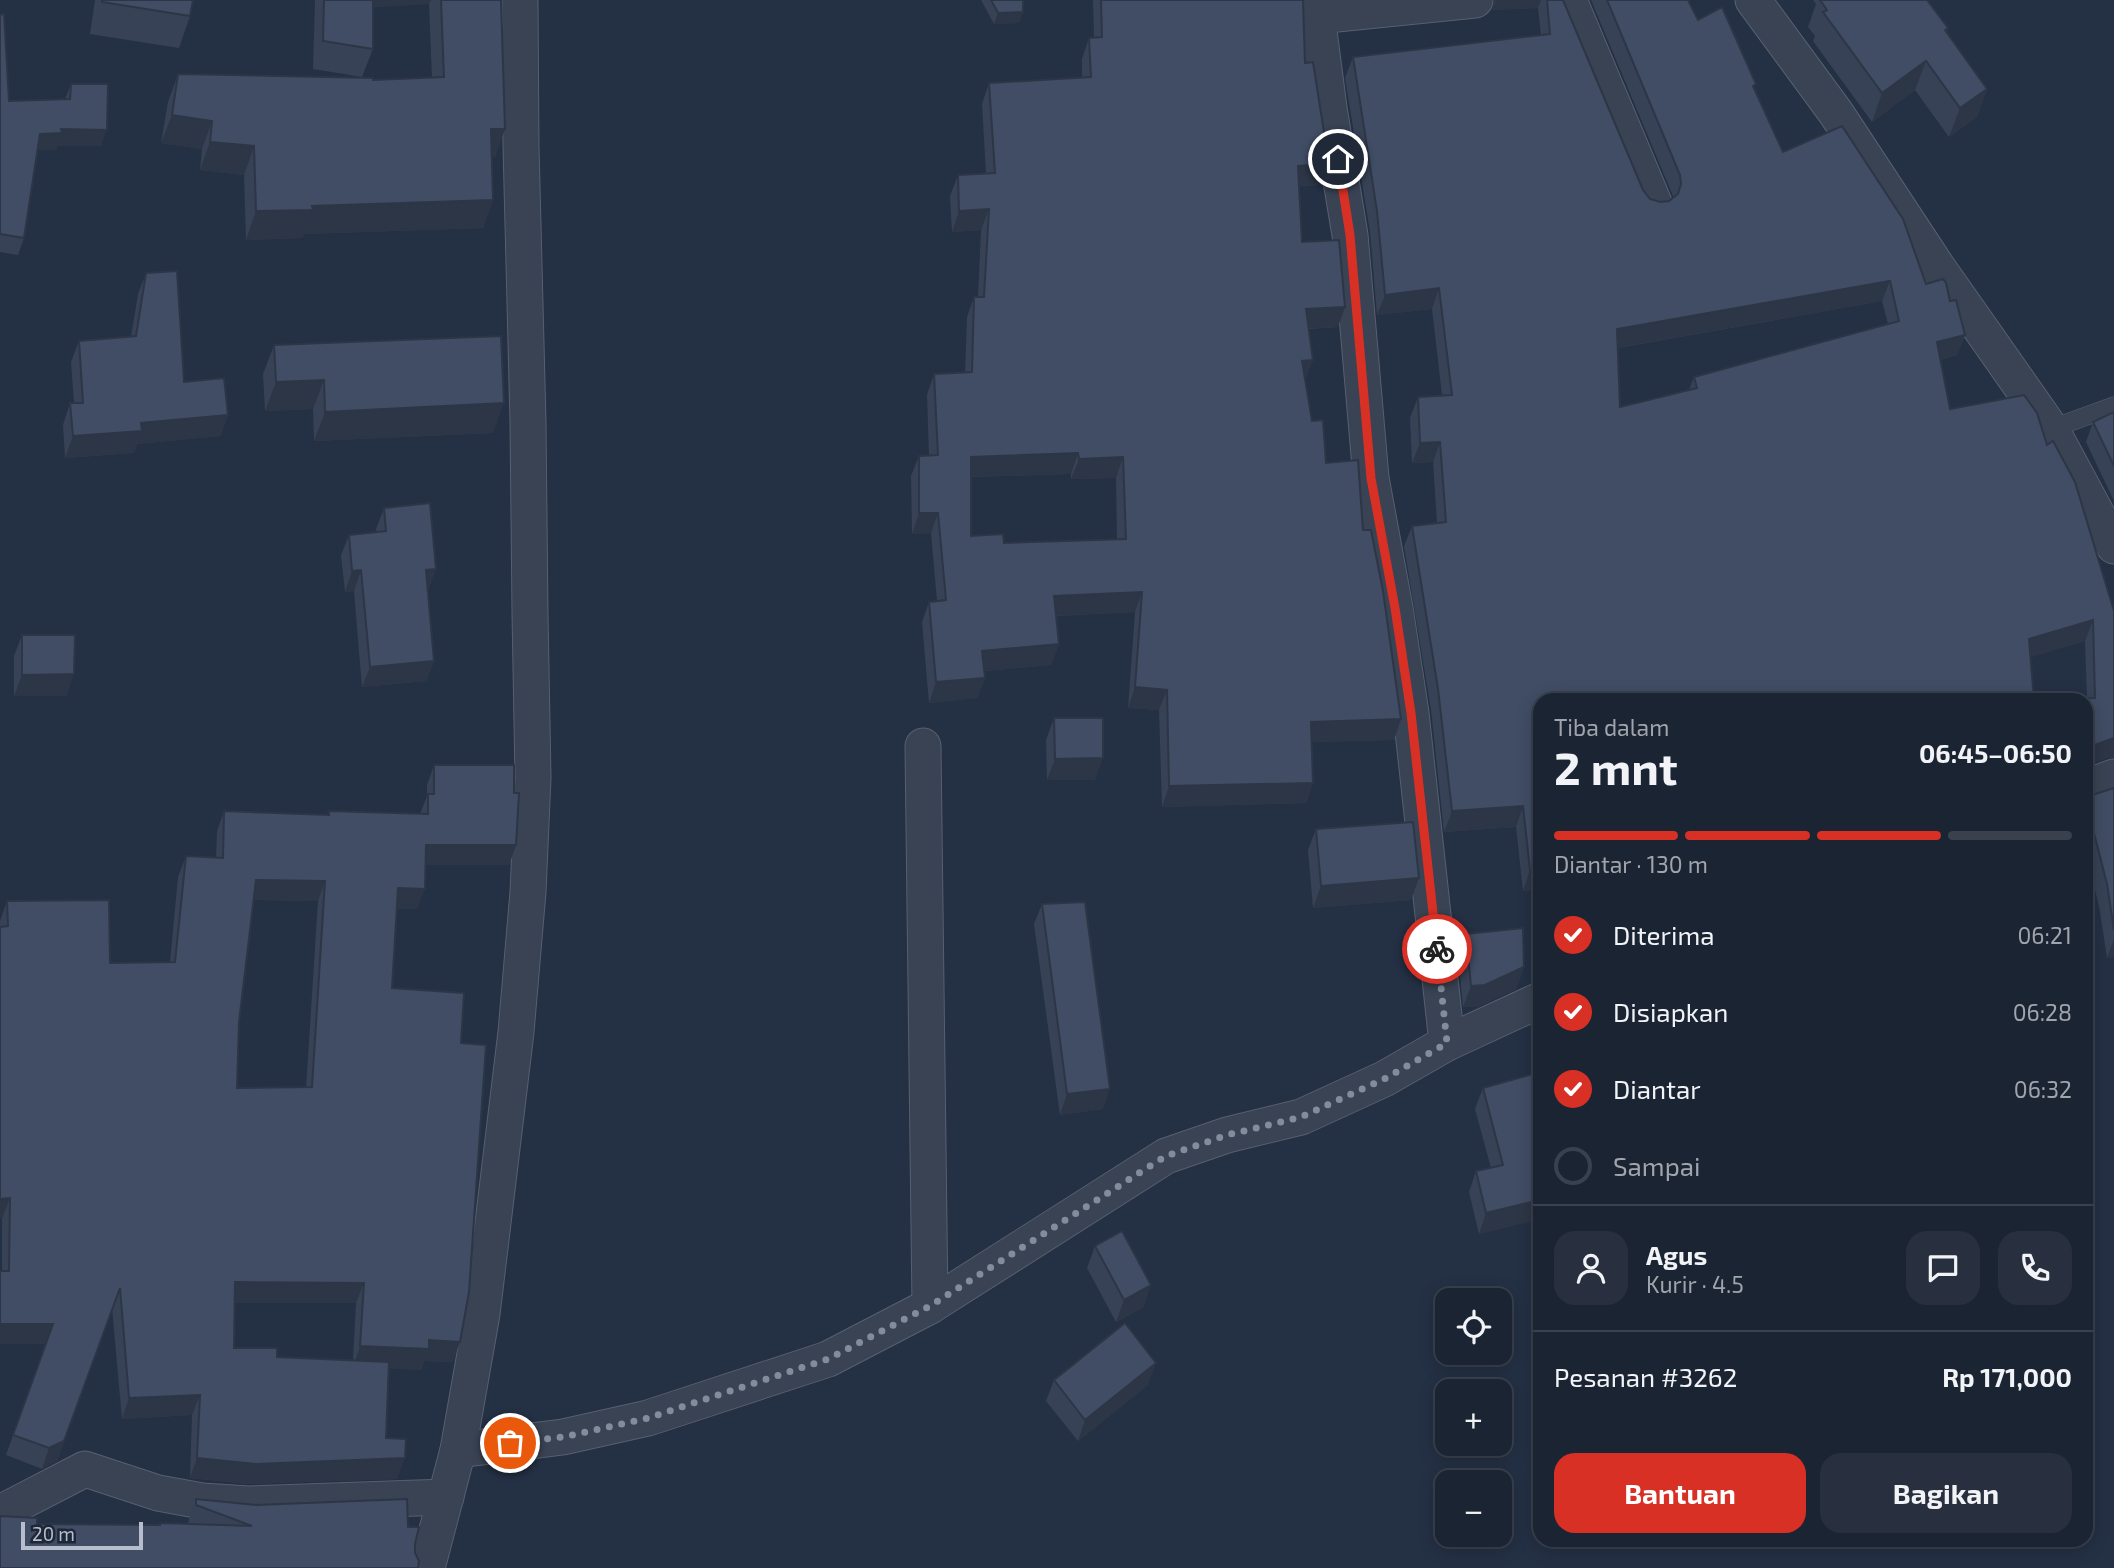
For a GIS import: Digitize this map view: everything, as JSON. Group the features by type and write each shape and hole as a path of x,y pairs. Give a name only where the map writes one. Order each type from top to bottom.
{"street":[{"path":"427,1568 458,1450 482,1314 516,1032 528,892 533,790 520,0"},
{"path":"1447,1043 1411,713 1371,478 1350,235 1316,8 1475,0"},
{"path":"1569,0 1654,203"},
{"path":"1753,0 1836,113 1936,265 2051,429 2114,546"},
{"path":"923,746 930,1306"},
{"path":"2093,784 2114,777"},
{"path":"458,1450 563,1437 648,1418 828,1359 930,1306 1166,1156 1227,1135 1301,1117 1384,1079 1447,1043 1533,1003"},
{"path":"0,1513 85,1469 158,1493 202,1502 248,1504 446,1497"}],"lane":[{"path":"2051,429 2114,406"}],"building":[{"path":"102,0 193,0 190,16"},
{"path":"324,0 373,0 373,49 323,41"},
{"path":"441,0 501,0 505,129 491,129 493,200 312,206 313,210 256,211 254,146 210,142 212,121 172,115 178,74 373,80 444,77"},
{"path":"991,0 1023,0 1023,12 998,13"},
{"path":"1101,0 1303,0 1305,63 1313,62 1329,164 1298,166 1302,242 1339,240 1345,307 1306,309 1313,360 1302,361 1312,421 1323,420 1326,463 1358,460 1363,530 1371,530 1383,591 1401,719 1311,722 1313,783 1169,786 1167,690 1135,687 1142,592 1054,596 1059,644 982,651 985,678 936,682 929,602 946,600 938,513 919,513 919,456 938,455 934,374 972,372 974,297 984,297 989,209 959,211 958,175 995,173 989,83 1091,77 1089,38 1102,37","holes":["1078,453 1079,459 1123,457 1126,539 1004,543 1003,534 971,536 971,457"]},
{"path":"1547,0 1563,0 1643,190 1650,199 1669,201 1678,194 1680,175 1607,0 1688,0 1698,20 1722,7 1783,152 1842,126 1903,219 1926,284 1943,279 1950,301 1956,300 1965,335 1937,342 1950,409 2024,395 2037,413 2047,445 2053,441 2075,482 2114,611 2114,738 2093,746 2093,620 2029,639 2033,693 1533,693 1533,870 1530,870 1523,806 1452,811 1438,689 1412,526 1446,522 1440,442 1420,443 1418,397 1452,395 1439,288 1385,295 1377,211 1353,57 1550,34","holes":["1890,281 1899,321 1694,377 1697,388 1620,407 1617,329"]},
{"path":"1820,0 1927,0 1987,89 1960,108 1926,61 1882,93 1823,12 1827,10"},
{"path":"4,14 9,101 70,99 71,84 108,84 107,130 61,129 62,133 40,134 24,238 0,234 0,15"},
{"path":"177,271 184,382 224,378 228,415 141,423 142,431 73,436 70,403 83,403 79,341 136,336 146,273"},
{"path":"501,336 504,403 325,412 324,380 276,382 274,345"},
{"path":"2114,412 2114,466 2093,422"},
{"path":"430,503 436,569 426,570 434,661 370,667 361,570 352,571 349,535 386,531 384,508"},
{"path":"22,635 75,635 74,674 22,675"},
{"path":"1054,718 1103,718 1103,758 1055,759"},
{"path":"434,765 514,765 514,793 519,793 516,845 426,845 425,889 398,888 392,988 464,993 461,1043 486,1045 469,1292 460,1342 429,1340 429,1349 360,1346 364,1283 235,1282 234,1348 277,1348 277,1357 389,1362 386,1438 406,1439 405,1458 256,1464 197,1458 200,1395 129,1398 120,1288 64,1441 49,1448 13,1435 53,1324 0,1324 0,1271 9,1271 10,1198 0,1199 0,927 8,926 7,901 109,900 110,963 175,962 186,856 223,858 224,811 329,815 329,811 428,814 428,794 434,794","holes":["256,880 325,881 312,1087 237,1088 239,1022"]},
{"path":"2114,788 2114,930 2107,884 2093,829 2093,795"},
{"path":"1413,822 1419,878 1321,886 1316,829"},
{"path":"1085,902 1110,1089 1067,1094 1042,904"},
{"path":"1523,928 1524,967 1485,985 1471,986 1466,934"},
{"path":"1533,1074 1533,1202 1486,1213 1476,1171 1503,1165 1483,1088"},
{"path":"1122,1231 1151,1285 1124,1300 1095,1246"},
{"path":"1125,1323 1156,1363 1085,1420 1054,1380"},
{"path":"196,1499 256,1505 407,1499 408,1527 419,1527 415,1544 418,1568 0,1568 0,1516 37,1518 37,1524 160,1523 252,1526 196,1505"}],"way so far":[{"path":"510,1443 563,1437 648,1418 828,1359 930,1306 1166,1156 1227,1135 1301,1117 1384,1079 1447,1043 1437,949"}],"route":[{"path":"1338,159 1350,235 1371,478 1411,713 1437,949"}]}
